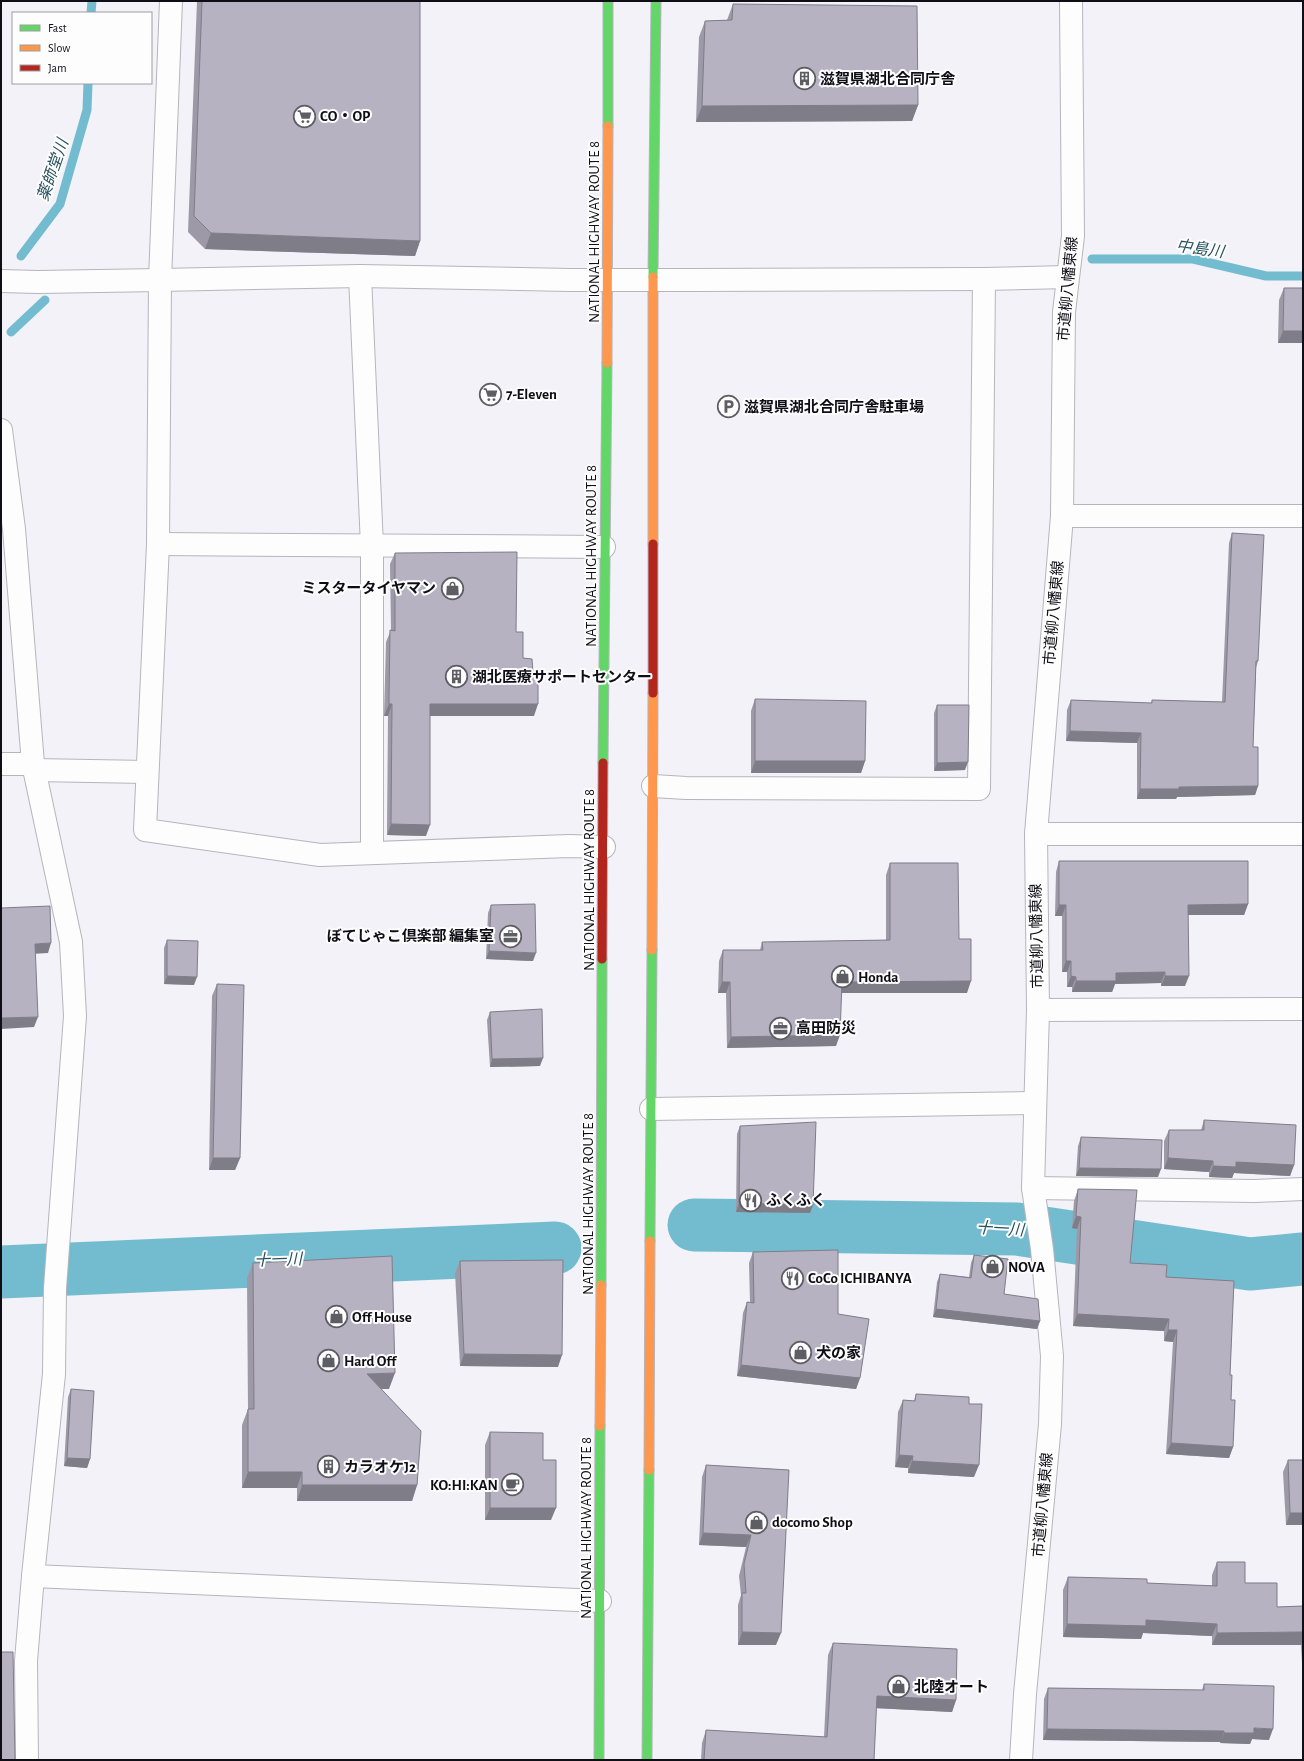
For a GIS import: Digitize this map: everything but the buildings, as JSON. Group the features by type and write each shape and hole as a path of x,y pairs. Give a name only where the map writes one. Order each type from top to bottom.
{"highway":[{"name":"NATIONAL HIGHWAY ROUTE 8","path":"599,1760 604,847 604,547 608,280 608,1"},
{"path":"647,1760 653,786 653,280 656,1"}],"street":[{"path":"171,1 160,280 158,544 145,830 320,855 569,846 604,847"},
{"name":"市道柳八幡東線","path":"1021,1760 1025,1694 1050,1424 1052,1356 1042,1249 1034,1188 1038,1010 1036,834 1062,516 1064,312 1073,236 1071,1"},
{"path":"360,276 372,546 372,852"},
{"path":"1,281 38,282 360,276 570,280 984,279 1067,277"},
{"path":"653,786 686,788 979,789 984,279"},
{"path":"1,430 14,529 33,767 71,942 75,1016 56,1288 54,1374 33,1576 26,1661 27,1760"},
{"path":"1062,516 1303,516"},
{"path":"158,544 604,547"},
{"path":"1,764 33,767 147,772"},
{"path":"1036,834 1303,834"},
{"path":"1038,1010 1303,1009"},
{"path":"651,1109 1036,1103"},
{"path":"1034,1188 1255,1191 1303,1190"},
{"path":"33,1576 600,1601"}],"waterway":[{"name":"薬師堂川","path":"91,12 92,1"},
{"name":"薬師堂川","path":"21,256 60,204 87,110 88,84"},
{"name":"中島川","path":"1092,259 1193,259 1266,276 1303,276"},
{"path":"11,332 45,300"},
{"name":"十一川","path":"694,1225 1017,1229 1250,1264 1303,1259"},
{"name":"十一川","path":"1,1272 555,1248"}],"traffic: fast":[{"path":"608,1 608,126"},
{"path":"653,277 656,1"},
{"path":"603,763 607,363"},
{"path":"650,1241 652,950"},
{"path":"601,1285 602,959"},
{"path":"599,1760 600,1426"},
{"path":"647,1760 649,1470"}],"traffic: slow":[{"path":"607,363 608,126"},
{"path":"653,277 653,544"},
{"path":"652,950 653,693"},
{"path":"649,1470 650,1241"},
{"path":"600,1426 601,1285"}],"traffic: jam":[{"path":"653,544 653,693"},
{"path":"602,959 603,763"}],"place":[{"name":"滋賀県湖北合同庁舎","path":"805,79"},
{"name":"CO・OP","path":"304,116"},
{"name":"7-Eleven","path":"490,394"},
{"name":"滋賀県湖北合同庁舎駐車場","path":"729,407"},
{"name":"ミスタータイヤマン","path":"452,588"},
{"name":"湖北医療サポートセンター","path":"457,677"},
{"name":"ぼてじゃこ倶楽部 編集室","path":"510,936"},
{"name":"Honda","path":"843,977"},
{"name":"高田防災","path":"781,1028"},
{"name":"ふくふく","path":"750,1200"},
{"name":"NOVA","path":"993,1267"},
{"name":"CoCo ICHIBANYA","path":"792,1278"},
{"name":"Off House","path":"336,1317"},
{"name":"犬の家","path":"801,1353"},
{"name":"Hard Off","path":"329,1361"},
{"name":"カラオケJ2","path":"328,1467"},
{"name":"KO:HI:KAN","path":"513,1485"},
{"name":"docomo Shop","path":"756,1522"},
{"name":"北陸オート","path":"898,1687"}]}
